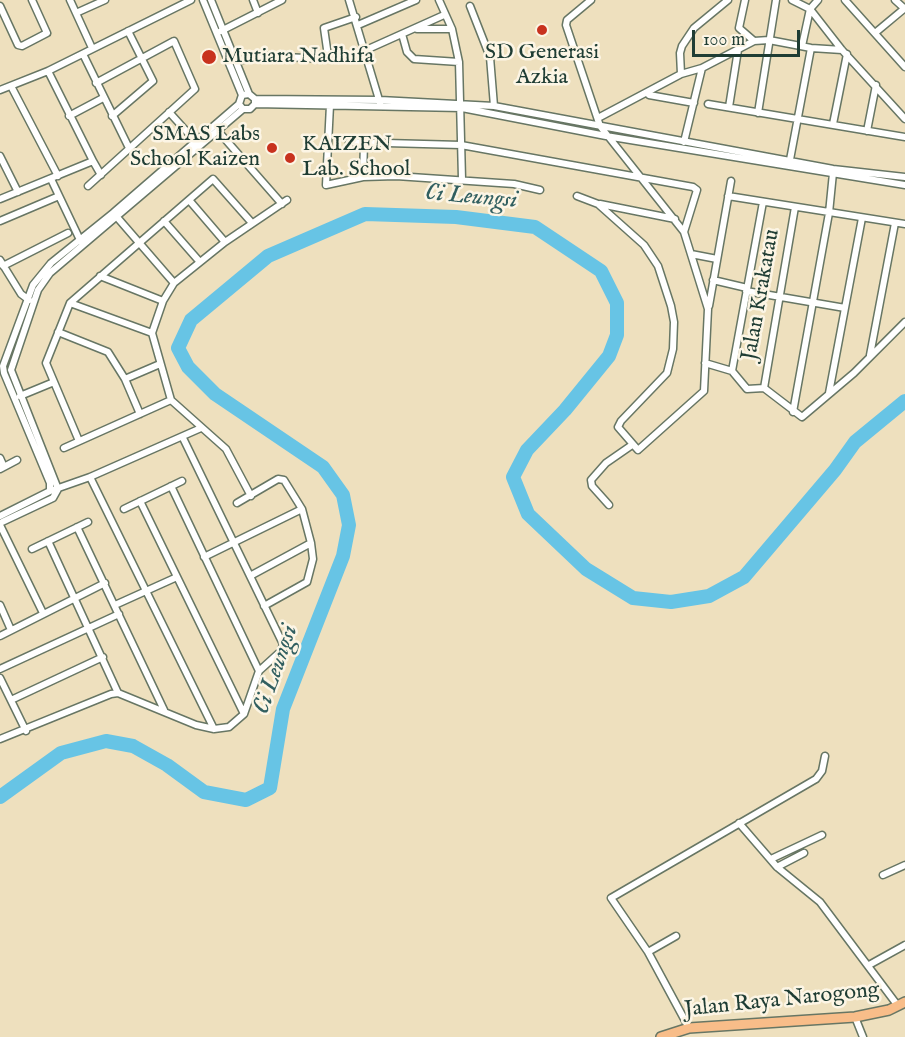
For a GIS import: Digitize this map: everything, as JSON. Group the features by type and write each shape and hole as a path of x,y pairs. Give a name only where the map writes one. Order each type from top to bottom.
{"main road":[{"name":"Jalan Raya Narogong","path":"662,1037 689,1028 855,1017 901,1004"}],"street":[{"path":"0,6 18,45 22,46 47,33 32,0"},
{"path":"70,0 92,48"},
{"path":"76,13 105,0"},
{"path":"1,88 48,71 191,0"},
{"path":"203,0 236,61 250,98 250,109 241,107"},
{"path":"211,0 220,31 250,98"},
{"path":"252,0 258,13"},
{"path":"220,31 282,0"},
{"path":"349,0 366,50 380,103"},
{"path":"358,25 416,0"},
{"path":"439,0 452,29 459,62 462,106 462,179"},
{"path":"591,0 567,20 566,25 600,126 676,219 684,232 708,309"},
{"path":"745,0 738,28 754,41"},
{"path":"758,112 776,0"},
{"path":"792,0 810,9 844,52 905,119"},
{"path":"802,46 810,9 818,0"},
{"path":"845,0 905,67"},
{"path":"875,33 905,9 895,0"},
{"path":"681,74 682,46 694,28 726,1"},
{"path":"470,6 490,57 494,106"},
{"path":"366,50 444,15"},
{"path":"236,61 264,56 326,59 328,56 324,28 356,17"},
{"path":"415,29 452,29"},
{"path":"112,116 153,82 128,31"},
{"path":"402,34 407,52 414,59 459,62"},
{"path":"598,118 681,74 702,68 754,41 769,40 844,52"},
{"path":"88,186 195,89 177,42 96,83"},
{"path":"789,164 811,48"},
{"path":"729,107 738,50"},
{"path":"833,124 844,52"},
{"path":"83,54 103,99 129,148"},
{"path":"684,142 702,68"},
{"path":"48,71 101,175"},
{"path":"867,131 876,85"},
{"path":"10,86 54,178 58,196 81,243"},
{"path":"649,95 694,103"},
{"path":"250,98 330,105 380,103"},
{"path":"197,144 218,131 250,98 494,106 905,185"},
{"path":"69,116 103,99"},
{"path":"708,104 905,137"},
{"path":"330,105 326,185 363,177 396,176 514,184 540,190"},
{"path":"462,106 606,136 789,164"},
{"path":"50,491 50,483 5,380 2,367 30,301 50,273 81,243 241,107"},
{"path":"169,112 197,144"},
{"path":"218,131 284,202 199,261 174,283 163,301 152,333 171,400 226,449 250,496"},
{"path":"349,142 461,145 696,189 684,232"},
{"path":"363,177 364,143"},
{"path":"0,156 18,192"},
{"path":"0,199 93,161"},
{"path":"833,172 905,177"},
{"path":"793,412 829,213 833,172"},
{"path":"79,441 46,363 70,303 215,179 252,223"},
{"path":"598,204 637,237 654,258 671,306 674,322 671,363 668,373 619,423 621,434 638,450 643,448 702,393 708,309 731,181"},
{"path":"0,221 58,196"},
{"path":"577,196 598,204 676,219"},
{"path":"728,196 905,224"},
{"path":"189,200 225,242"},
{"path":"732,370 763,202"},
{"name":"Jalan Krakatau","path":"764,388 795,207"},
{"path":"115,215 174,283"},
{"path":"829,393 862,218"},
{"path":"164,221 199,261"},
{"path":"870,356 895,223"},
{"path":"30,301 2,263 68,233"},
{"path":"691,254 717,259"},
{"path":"100,276 163,301"},
{"path":"713,280 779,299 845,308"},
{"path":"30,301 12,364 13,378 58,489"},
{"path":"70,303 152,333"},
{"path":"705,363 732,370 747,389 764,388 799,417 805,416 854,373 905,322"},
{"path":"58,332 108,352 125,379 140,414"},
{"path":"125,379 160,364"},
{"path":"14,399 54,382"},
{"path":"64,448 171,400"},
{"path":"0,516 50,491 90,477 183,438 201,428"},
{"path":"0,739 26,731 105,696 118,693 196,725 214,729 229,727 244,714 259,671 283,648 183,438"},
{"path":"609,506 592,486 591,480 606,463 632,446"},
{"path":"0,458 2,468 17,460"},
{"path":"90,477 214,729"},
{"path":"237,503 280,479 287,483 302,509 311,543 313,559 307,582 264,606"},
{"path":"124,509 182,481"},
{"path":"171,486 259,671"},
{"path":"43,613 0,524 53,498 58,489"},
{"path":"140,501 244,714"},
{"path":"204,557 302,509"},
{"path":"32,549 88,522"},
{"path":"77,527 164,710"},
{"path":"48,541 118,693"},
{"path":"250,576 311,543"},
{"path":"115,605 177,577"},
{"path":"0,636 105,583"},
{"path":"0,605 11,630"},
{"path":"0,669 119,614"},
{"path":"11,700 103,657"},
{"path":"0,678 26,731"},
{"path":"689,1028 648,952 611,898 816,779 822,771 825,756"},
{"path":"739,823 777,867 820,902 901,1004"},
{"path":"771,859 822,835"},
{"path":"777,867 804,854"},
{"path":"883,875 905,865"},
{"path":"648,952 676,936"},
{"path":"869,965 905,945"},
{"path":"855,1017 862,1037"}],"waterway":[{"name":"Ci Leungsi","path":"0,797 61,753 106,741 133,746 167,765 204,792 246,800 270,788 283,709 343,556 349,525 343,495 323,467 215,394 188,367 178,348 191,320 268,256 365,214 456,217 535,227 601,271 617,303 617,335 609,356 565,410 527,450 513,477 528,514 586,569 633,598 671,602 709,596 744,577 835,470 855,442 905,401"}],"place":[{"name":"SD Generasi Azkia","path":"542,30"},
{"name":"Mutiara Nadhifa","path":"209,57"},
{"name":"SMAS Labs School Kaizen","path":"272,148"},
{"name":"KAIZEN Lab. School","path":"290,158"}]}
